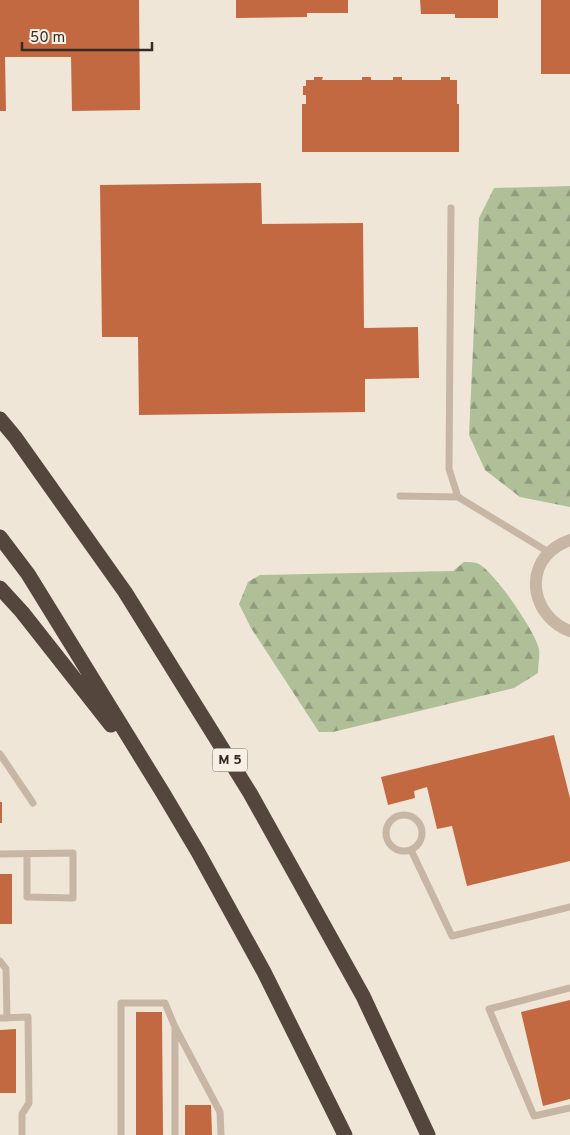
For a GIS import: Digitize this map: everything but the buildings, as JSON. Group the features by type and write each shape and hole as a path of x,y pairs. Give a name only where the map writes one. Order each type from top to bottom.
{"highway":[{"name":"M 5","path":"0,419 15,437 125,592 250,793 363,996 428,1135"},
{"path":"0,537 28,574 198,852 264,972 345,1135"},
{"path":"0,588 22,612 110,724 127,737"}],"street":[{"path":"570,540 555,547 542,561 536,579 537,598 545,615 559,628 570,631"}],"lane":[{"path":"451,208 449,469 458,497"},
{"path":"400,496 458,497 550,553"},
{"path":"0,754 33,803"},
{"path":"398,816 412,816 421,826 421,840 418,845 410,850 396,850 387,839 386,830 388,825 398,816"},
{"path":"410,850 452,936 570,907"},
{"path":"0,854 73,853 73,898 27,897 27,854"},
{"path":"0,961 6,969 3,1018 28,1018 29,1103 22,1114 22,1135"},
{"path":"570,988 489,1009 534,1116 570,1108"},
{"path":"121,1135 121,1003 165,1003 175,1027 220,1112 221,1135"},
{"path":"175,1027 175,1135"}],"green space":[{"path":"570,186 570,507 520,497 485,470 469,435 479,218 494,188"},
{"path":"464,562 477,563 486,569 504,590 530,629 539,649 538,673 514,688 333,732 319,732 251,628 239,604 248,582 260,575 453,571"}]}
